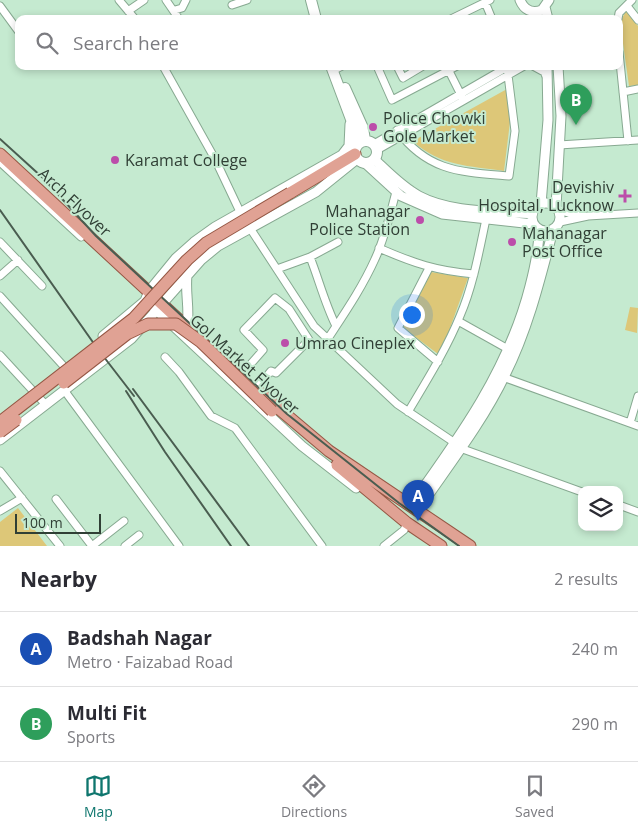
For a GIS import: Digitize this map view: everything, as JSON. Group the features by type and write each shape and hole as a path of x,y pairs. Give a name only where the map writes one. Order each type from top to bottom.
{"main road":[{"path":"310,0 315,15"},
{"path":"317,0 321,15"},
{"path":"338,70 350,122 355,130 363,153"},
{"path":"338,70 347,95 364,128 363,153"},
{"path":"0,422 134,318 187,260 206,243 327,171 363,153"},
{"name":"Arch Flyover","path":"0,154 118,264 159,307 188,328 329,452 470,546"},
{"name":"Gol Market Flyover","path":"0,432 127,334 148,324 160,322 176,324 186,330 272,411 407,523 441,546"}],"street":[{"path":"119,0 132,15"},
{"path":"128,10 144,0"},
{"path":"166,0 177,15"},
{"path":"175,10 182,8 186,0"},
{"path":"232,5 247,0"},
{"path":"520,0 535,15 547,4"},
{"path":"459,15 487,1 491,15"},
{"path":"619,15 629,3 638,20"},
{"path":"0,6 15,27"},
{"path":"166,70 210,150 240,213 314,326 327,340 408,412 458,446 578,491"},
{"path":"379,70 392,100 444,70"},
{"path":"399,70 403,78 416,70"},
{"path":"449,70 462,97"},
{"path":"363,153 402,136 507,70"},
{"path":"397,130 407,142 440,167 509,176 515,131 509,70"},
{"path":"540,70 544,72 548,81"},
{"path":"500,376 531,282 539,246 535,222 540,204 548,120 547,70"},
{"path":"558,70 561,116 558,209 560,222"},
{"path":"621,70 628,141"},
{"path":"623,92 638,89"},
{"path":"0,440 131,339 187,275 218,246 316,192 363,153 397,130 462,97"},
{"path":"0,416 64,367 147,296 176,258 194,242 240,213 342,155 349,146 351,139 350,122"},
{"path":"559,145 638,140"},
{"path":"0,148 122,262 128,274"},
{"path":"363,153 396,192 442,214 535,222"},
{"path":"363,153 419,196 442,205 535,222 553,230"},
{"path":"0,162 119,270 128,274"},
{"path":"327,340 354,298 379,248 396,192"},
{"path":"540,204 552,204 558,209 588,216"},
{"path":"414,508 458,446 500,376 527,321 553,230 560,222 588,216 638,213"},
{"path":"408,412 438,362 458,321 474,274 486,219"},
{"path":"0,242 42,286"},
{"path":"276,269 310,257 338,242"},
{"path":"379,248 428,268 474,274"},
{"path":"310,257 325,296 325,304 336,326"},
{"path":"0,276 18,260"},
{"path":"428,268 398,328 438,362"},
{"path":"187,275 185,294 190,310 188,328"},
{"path":"0,296 77,381"},
{"path":"241,374 263,350 244,330 275,298 289,310 309,340 276,373 270,371 256,389"},
{"path":"159,307 302,446 373,501 386,506"},
{"path":"458,321 508,349"},
{"path":"305,333 314,326"},
{"path":"104,334 118,349"},
{"path":"86,349 98,364"},
{"path":"0,355 46,404"},
{"path":"164,357 179,372 211,416 235,428 322,546"},
{"path":"500,376 638,426"},
{"path":"64,390 179,546"},
{"path":"630,423 638,396"},
{"path":"0,471 60,546"},
{"path":"0,510 22,498"},
{"path":"56,499 92,546 124,521"},
{"path":"623,506 638,512"},
{"path":"384,546 404,530 407,523"},
{"path":"125,546 139,535"}],"shaded area":[{"path":"626,11 638,26 638,85 629,86 623,43 623,16"},
{"path":"507,89 510,122 504,171 456,164 433,156 413,141"},
{"path":"431,272 468,278 449,331 438,354 402,327"},
{"path":"630,307 638,308 637,333 625,330"},
{"path":"18,508 47,546 0,546 0,522"}],"railway":[{"path":"0,139 43,178 96,236 287,414 399,503 459,546"},
{"path":"0,210 97,348 134,396"},
{"path":"133,389 249,546"},
{"path":"126,391 165,452 231,546"}],"place":[{"name":"Multi Fit","path":"576,125"},
{"name":"Police Chowki Gole Market","path":"373,127"},
{"name":"Karamat College","path":"115,160"},
{"name":"Devishiv Hospital, Lucknow","path":"625,196"},
{"name":"Mahanagar Police Station","path":"420,220"},
{"name":"Mahanagar Post Office","path":"512,242"},
{"name":"Umrao Cineplex","path":"285,343"},
{"name":"Badshah Nagar","path":"418,521"}]}
